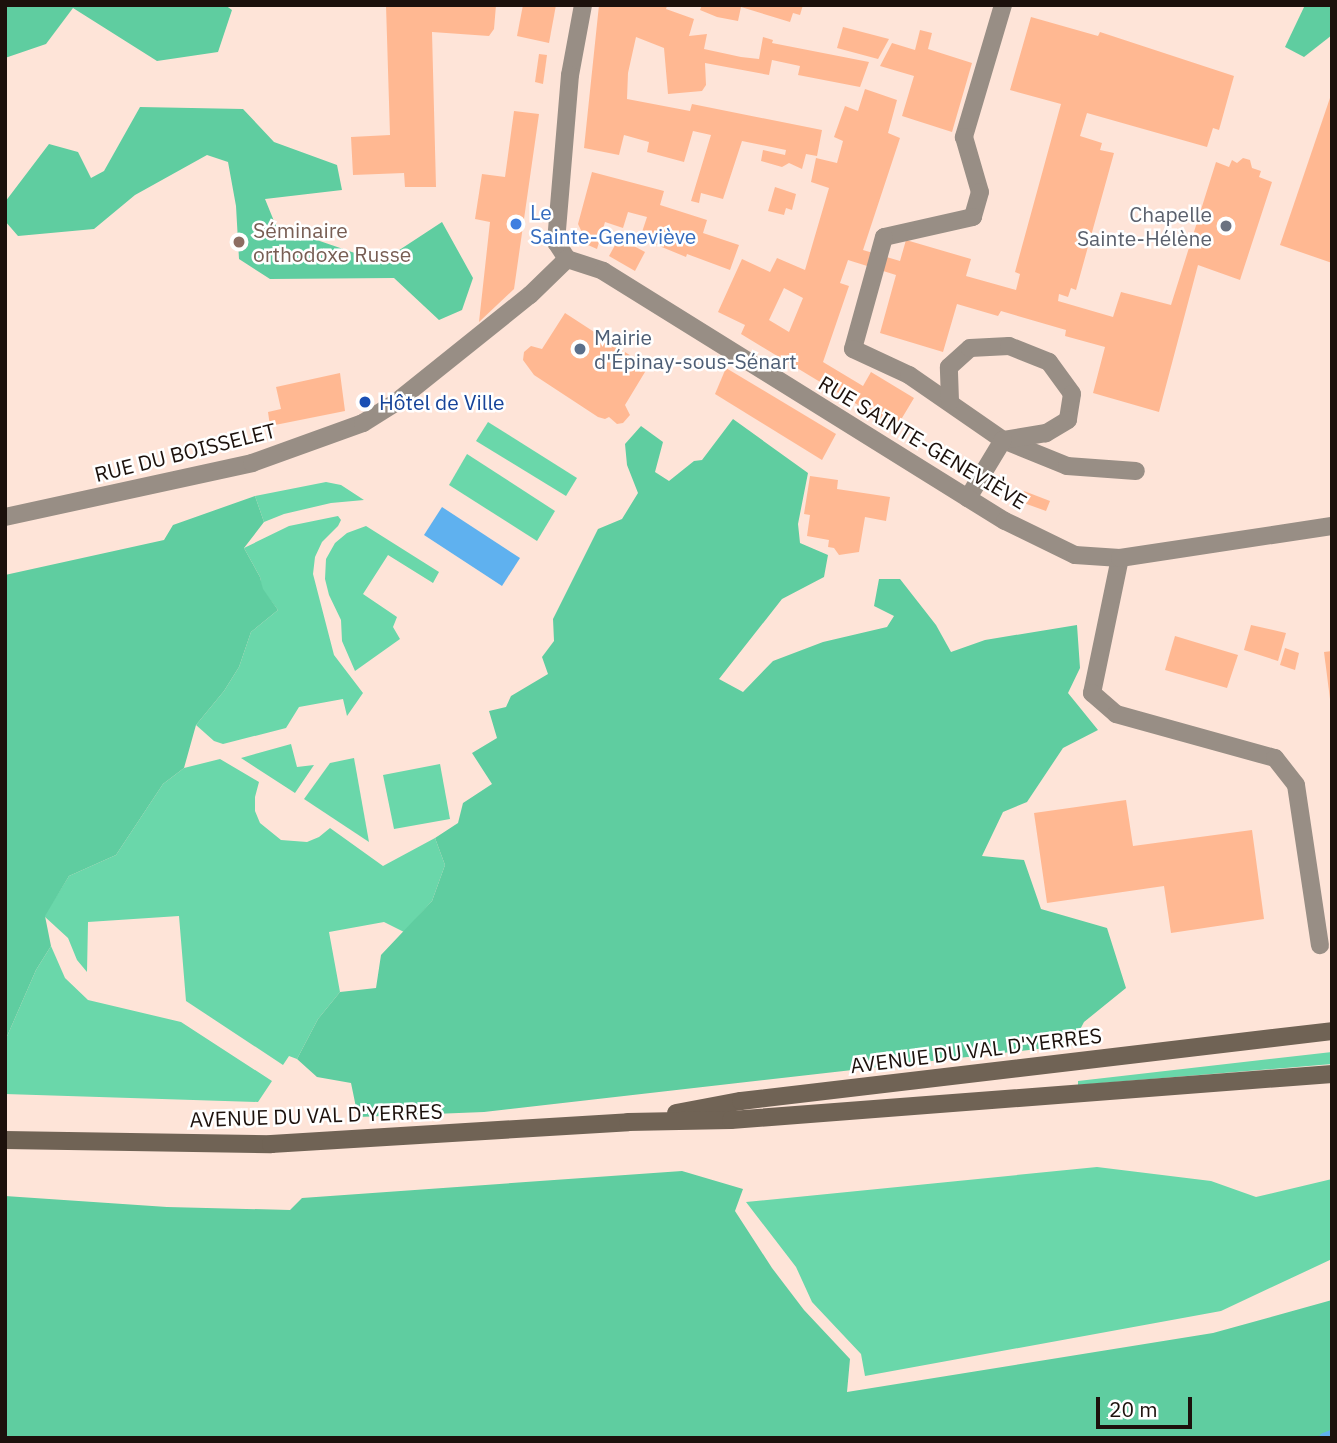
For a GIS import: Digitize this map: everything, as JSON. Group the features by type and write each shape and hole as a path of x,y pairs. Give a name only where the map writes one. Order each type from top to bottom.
{"main road":[{"name":"AVENUE DU VAL D'YERRES","path":"628,1122 741,1101 1332,1031"},
{"name":"AVENUE DU VAL D'YERRES","path":"5,1140 271,1144 628,1122 744,1119 1332,1074"}],"street":[{"path":"567,259 556,243 570,75 583,5"},
{"path":"1003,5 964,137 980,192 973,217 884,237 853,349 909,375 1003,440 1066,466 1136,471"},
{"name":"RUE SAINTE-GENEVIÈVE","path":"567,259 603,271 1005,521 1075,555 1120,558 1332,526"},
{"name":"RUE DU BOISSELET","path":"5,517 251,463 363,423 395,403 530,295 567,259"},
{"path":"950,401 949,368 970,348 1009,346 1049,362 1072,394 1068,420 1046,433 1003,440 968,498"},
{"path":"1120,558 1092,693 1116,714 1275,758 1296,785 1320,945"}],"green space":[{"path":"5,5 225,5 232,10 218,52 157,61 73,8 46,44 5,58"},
{"path":"1305,5 1332,5 1332,35 1304,57 1285,47"},
{"path":"140,107 243,109 274,142 337,165 342,190 265,199 276,226 381,262 442,222 473,278 462,310 439,320 394,278 270,279 239,259 236,206 228,162 207,155 135,195 94,229 18,236 5,221 5,202 49,144 78,152 91,178 104,171"},
{"path":"733,419 808,473 798,524 800,543 828,555 824,577 782,599 719,679 743,692 773,661 823,642 887,627 894,616 874,606 879,579 900,579 936,625 951,652 985,640 1077,625 1080,668 1068,693 1098,730 1063,748 1027,802 1003,812 982,856 1024,860 1041,909 1107,928 1126,988 1084,1022 1072,1045 484,1112 358,1117 351,1083 317,1077 297,1059 318,1019 340,992 376,988 381,955 432,901 445,865 435,838 458,823 463,803 492,784 472,753 497,738 489,711 506,707 511,696 548,674 542,657 554,641 553,619 598,529 622,519 638,493 627,465 625,444 641,426 663,442 655,472 669,481 694,461 702,460"},
{"path":"488,422 577,478 566,496 476,441"},
{"path":"467,454 555,511 537,541 449,485"},
{"path":"326,482 341,485 364,500 331,503 284,514 264,522 255,496"},
{"path":"255,496 264,522 244,548 260,577 263,589 278,610 251,632 239,667 224,691 196,725 184,768 163,784 116,855 69,876 45,916 51,946 36,970 5,1041 5,575 164,540 173,525"},
{"path":"338,516 341,520 338,526 322,542 315,557 313,574 334,655 363,693 347,716 343,699 299,707 286,728 223,744 214,741 196,725 224,691 239,667 251,632 278,610 262,589 260,577 244,548 289,526"},
{"path":"366,526 439,572 433,583 388,555 363,594 397,617 393,627 400,639 355,671 342,641 341,620 329,595 325,579 326,559 335,543 347,533"},
{"path":"291,744 297,767 314,765 295,793 241,758"},
{"path":"354,758 369,842 304,799 330,763"},
{"path":"220,759 259,782 255,811 260,823 281,840 307,842 330,828 383,866 435,838 445,865 432,901 404,932 384,922 329,932 340,992 318,1019 297,1059 289,1056 283,1065 186,1001 179,916 88,922 87,972 77,960 68,938 44,916 69,876 116,855 163,784 184,768"},
{"path":"440,764 450,819 394,829 383,775"},
{"path":"51,946 65,978 88,1000 181,1022 272,1081 258,1102 5,1094 5,1041 36,970"},
{"path":"1332,1052 1332,1064 1078,1085 1078,1081"},
{"path":"1097,1167 1211,1181 1256,1197 1332,1179 1332,1259 1221,1311 865,1376 861,1354 812,1302 796,1267 746,1202"},
{"path":"682,1171 743,1189 735,1211 772,1268 804,1310 850,1359 847,1392 1213,1333 1332,1300 1332,1438 5,1438 5,1196 167,1207 290,1210 302,1198"}],"water":[{"path":"442,507 520,558 502,586 424,535"}],"building":[{"path":"386,5 496,5 494,29 489,36 432,32 436,187 405,187 404,173 353,175 351,137 390,135"},
{"path":"523,5 556,5 549,43 517,36"},
{"path":"599,5 667,6 666,9 694,19 689,36 707,34 704,49 741,57 759,59 763,37 773,40 772,43 869,62 860,87 798,75 800,66 772,60 769,75 705,63 706,85 702,91 668,94 664,48 636,37 628,73 627,99 690,111 692,104 822,130 817,156 806,154 802,169 789,163 782,167 761,161 763,150 785,155 786,150 742,141 723,199 701,193 699,203 691,201 711,135 693,131 684,162 647,152 649,142 624,135 619,155 584,148"},
{"path":"702,5 803,5 800,15 793,13 790,22 741,7 738,21 717,17 700,10"},
{"path":"1031,17 1098,36 1100,32 1234,76 1219,130 1213,128 1207,147 1087,113 1080,136 1102,143 1100,150 1114,153 1076,290 1071,288 1068,297 1059,294 1058,301 1113,317 1121,292 1171,305 1216,162 1229,167 1232,160 1237,163 1243,158 1250,160 1252,168 1261,171 1259,177 1272,182 1240,280 1198,265 1159,412 1093,393 1105,347 1065,336 1066,330 1001,311 998,316 957,304 943,352 880,333 896,275 848,260 840,283 849,286 823,362 863,386 871,372 914,398 896,428 741,334 745,325 718,312 742,259 770,272 777,258 805,270 829,188 811,182 816,158 837,163 843,141 834,137 845,106 858,111 865,89 897,100 888,133 900,138 863,250 900,261 906,240 971,259 966,276 1016,290 1020,274 1015,272 1061,104 1010,90","holes":["784,288 803,298 789,332 769,320"]},
{"path":"843,27 889,39 878,59 837,48"},
{"path":"920,30 932,33 928,49 972,63 952,132 902,116 914,76 880,66 892,43 915,50"},
{"path":"539,54 547,55 543,84 535,82"},
{"path":"1332,95 1332,263 1280,245"},
{"path":"514,111 539,114 514,289 479,322 490,222 475,219 482,174 505,177"},
{"path":"592,172 664,191 660,205 707,220 703,233 739,245 730,270 687,254 686,257 640,238 647,217 628,212 623,228 605,222 597,249 588,245 578,224"},
{"path":"775,187 796,194 792,210 786,208 784,215 768,211"},
{"path":"619,238 645,252 635,271 609,256"},
{"path":"565,313 648,367 625,405 630,415 623,423 617,424 609,417 598,417 534,375 523,360 524,352 531,346 542,349"},
{"path":"726,368 836,434 822,460 715,394"},
{"path":"340,373 345,411 270,426 268,412 281,409 276,387"},
{"path":"810,476 838,480 837,489 890,497 886,521 865,517 859,552 839,555 834,548 828,547 829,540 807,536 810,515 804,514"},
{"path":"1024,491 1050,501 1046,511 1021,502"},
{"path":"1251,625 1286,633 1278,661 1244,650"},
{"path":"1175,636 1238,655 1227,688 1165,670"},
{"path":"1285,648 1299,653 1295,670 1280,665"},
{"path":"1332,651 1332,699 1330,699 1324,652"},
{"path":"1126,800 1133,846 1252,830 1264,919 1171,933 1164,886 1047,903 1034,813"}],"waterway":[{"path":"1324,1438 1332,1435"}],"place":[{"name":"Le Sainte-Geneviève","path":"516,224"},
{"name":"Chapelle Sainte-Hélène","path":"1226,226"},
{"name":"Séminaire orthodoxe Russe","path":"239,242"},
{"name":"Mairie d'Épinay-sous-Sénart","path":"580,349"},
{"name":"Hôtel de Ville","path":"365,402"}]}
